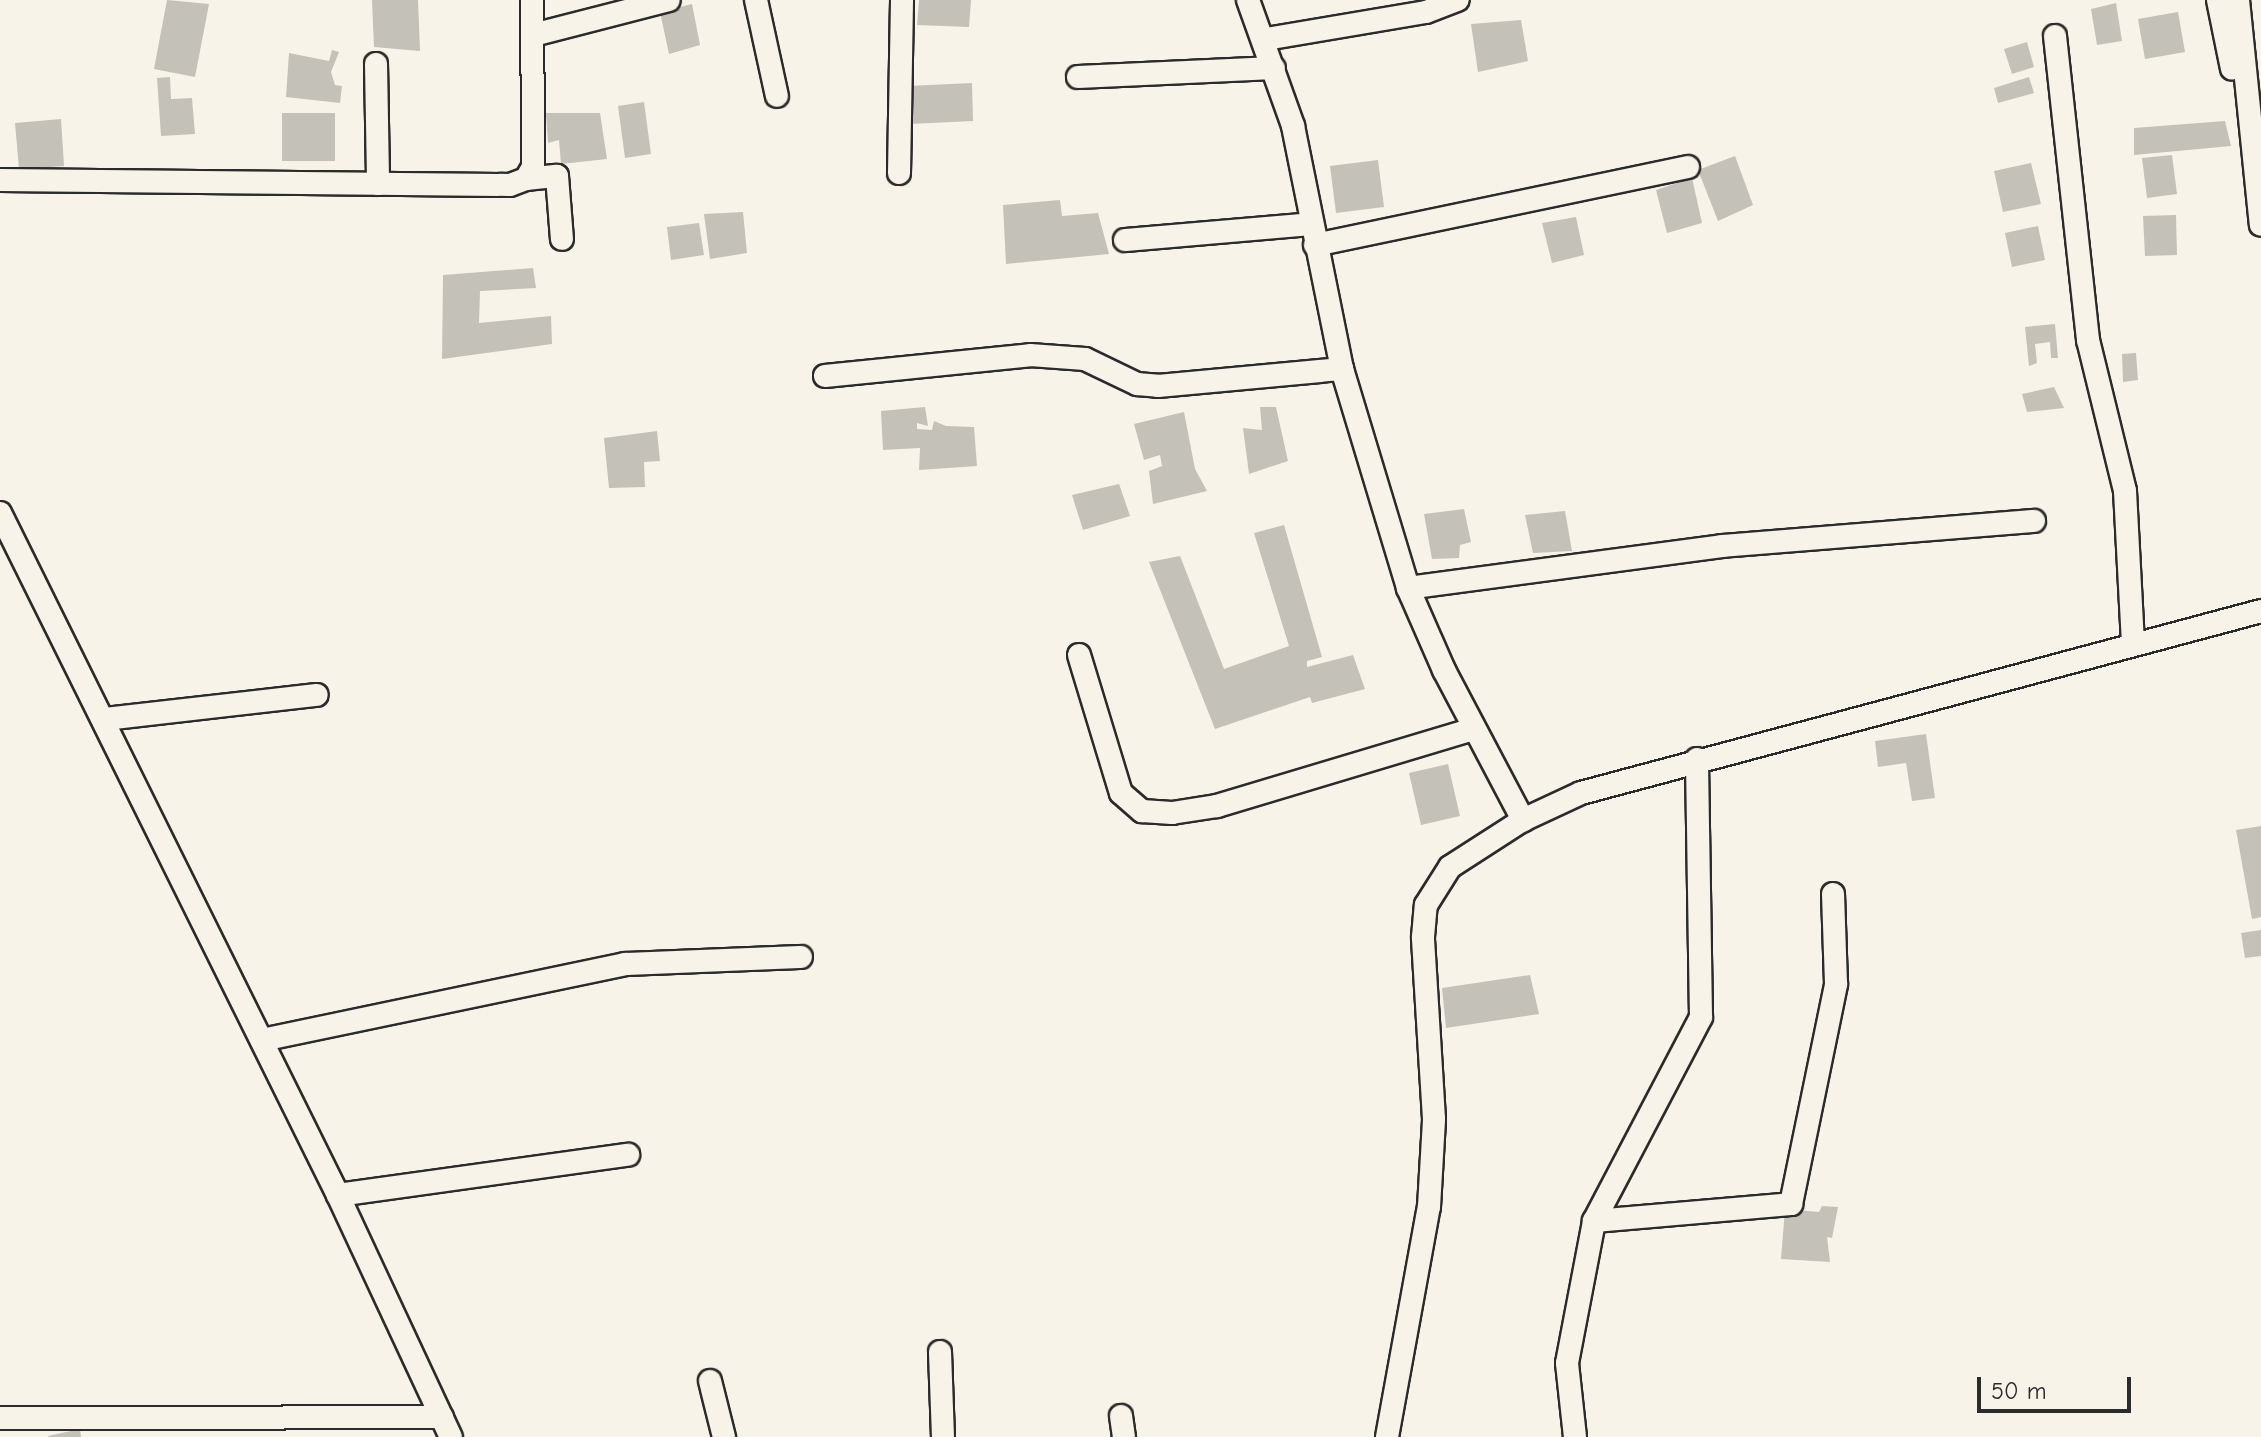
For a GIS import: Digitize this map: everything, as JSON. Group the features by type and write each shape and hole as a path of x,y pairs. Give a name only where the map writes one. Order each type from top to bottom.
{"street":[{"path":"526,179 534,156 532,0"},
{"path":"533,35 669,0"},
{"path":"756,0 777,96"},
{"path":"899,173 902,0"},
{"path":"1248,0 1266,39 1293,126 1342,369 1408,588 1474,729 1523,820"},
{"path":"1266,39 1426,12 1458,0"},
{"path":"2218,0 2235,88 2255,140"},
{"path":"2238,0 2255,140 2261,225"},
{"path":"2055,36 2088,340 2125,491 2133,642"},
{"path":"376,64 378,184"},
{"path":"1078,77 1274,68"},
{"path":"1125,240 1313,234 1688,167"},
{"path":"0,180 122,177 510,185 526,179 557,176 562,239"},
{"path":"825,376 1041,355 1085,359 1137,384 1158,386 1342,369"},
{"path":"0,513 7,544 105,719 120,759 338,1195 447,1427 0,1418"},
{"path":"1408,588 1722,546 2034,521"},
{"path":"1387,1437 1429,1207 1434,1119 1426,905 1450,867 1523,820 1581,793 2133,642 2261,611"},
{"path":"1079,655 1121,793 1131,805 1153,814 1217,806 1474,729"},
{"path":"105,719 317,695"},
{"path":"1575,1437 1567,1363 1594,1221 1701,1017 1697,759"},
{"path":"1594,1221 1791,1204 1836,984 1833,894"},
{"path":"262,1040 625,964 801,957"},
{"path":"338,1195 628,1155"},
{"path":"940,1352 943,1437"},
{"path":"710,1381 724,1437"}],"building":[{"path":"167,0 209,4 195,77 154,69"},
{"path":"372,0 418,0 420,51 374,47"},
{"path":"919,0 971,0 969,27 917,25"},
{"path":"2116,3 2122,41 2097,45 2091,9"},
{"path":"692,4 700,45 669,54 660,12"},
{"path":"2178,12 2185,52 2145,59 2138,19"},
{"path":"1521,20 1528,61 1478,72 1471,24"},
{"path":"2027,42 2034,67 2012,74 2004,49"},
{"path":"332,50 339,52 331,72 335,85 342,86 340,103 286,97 289,53 329,61"},
{"path":"170,77 171,99 192,98 195,134 161,136 157,78"},
{"path":"2029,77 2034,93 1998,103 1994,88"},
{"path":"972,83 973,121 910,124 908,86"},
{"path":"644,102 651,154 625,158 618,106"},
{"path":"282,113 335,113 335,161 282,161"},
{"path":"546,113 600,113 607,159 561,164 559,140 548,143"},
{"path":"61,119 64,166 19,169 15,123"},
{"path":"2225,121 2231,146 2134,155 2134,128"},
{"path":"2172,155 2177,194 2147,198 2142,158"},
{"path":"1735,156 1753,205 1718,221 1698,170"},
{"path":"1378,160 1384,207 1336,213 1330,166"},
{"path":"2031,163 2041,204 2003,212 1994,171"},
{"path":"1692,178 1702,223 1667,233 1656,190"},
{"path":"1060,200 1062,216 1098,213 1109,254 1006,264 1003,205"},
{"path":"743,212 747,253 710,259 704,214"},
{"path":"2176,215 2177,255 2145,256 2143,216"},
{"path":"1576,217 1584,255 1552,263 1542,223"},
{"path":"699,223 704,255 671,260 667,227"},
{"path":"2038,226 2045,260 2012,267 2005,233"},
{"path":"533,268 536,288 480,291 479,323 551,316 552,344 442,359 443,275"},
{"path":"2055,324 2058,358 2051,358 2050,342 2035,344 2037,363 2029,366 2025,327"},
{"path":"2136,353 2138,380 2123,382 2122,354"},
{"path":"2054,387 2064,408 2027,412 2022,394"},
{"path":"925,407 928,426 917,423 917,429 932,430 934,421 946,426 974,427 977,466 919,470 920,448 883,450 881,411"},
{"path":"1260,407 1276,407 1288,461 1249,474 1243,428 1262,430"},
{"path":"1184,412 1195,469 1207,491 1153,504 1149,471 1162,466 1160,455 1144,460 1134,424"},
{"path":"657,431 660,461 644,462 645,487 609,488 604,438"},
{"path":"1119,484 1130,516 1083,530 1072,495"},
{"path":"1464,509 1471,542 1460,545 1459,558 1432,559 1424,514"},
{"path":"1565,511 1572,551 1533,553 1525,515"},
{"path":"1284,525 1322,657 1307,661 1307,667 1353,655 1365,689 1312,703 1310,697 1215,729 1149,562 1180,556 1224,669 1289,646 1254,533"},
{"path":"1926,734 1935,798 1912,801 1906,763 1878,767 1875,741"},
{"path":"1448,764 1460,816 1421,825 1409,773"},
{"path":"2261,826 2261,917 2252,919 2236,830"},
{"path":"2261,930 2261,956 2245,958 2241,933"},
{"path":"1530,975 1539,1014 1446,1028 1442,988"},
{"path":"1822,1206 1838,1207 1832,1238 1827,1237 1830,1262 1781,1259 1785,1209 1819,1212"},
{"path":"80,1429 81,1437 48,1437 48,1436"}]}
